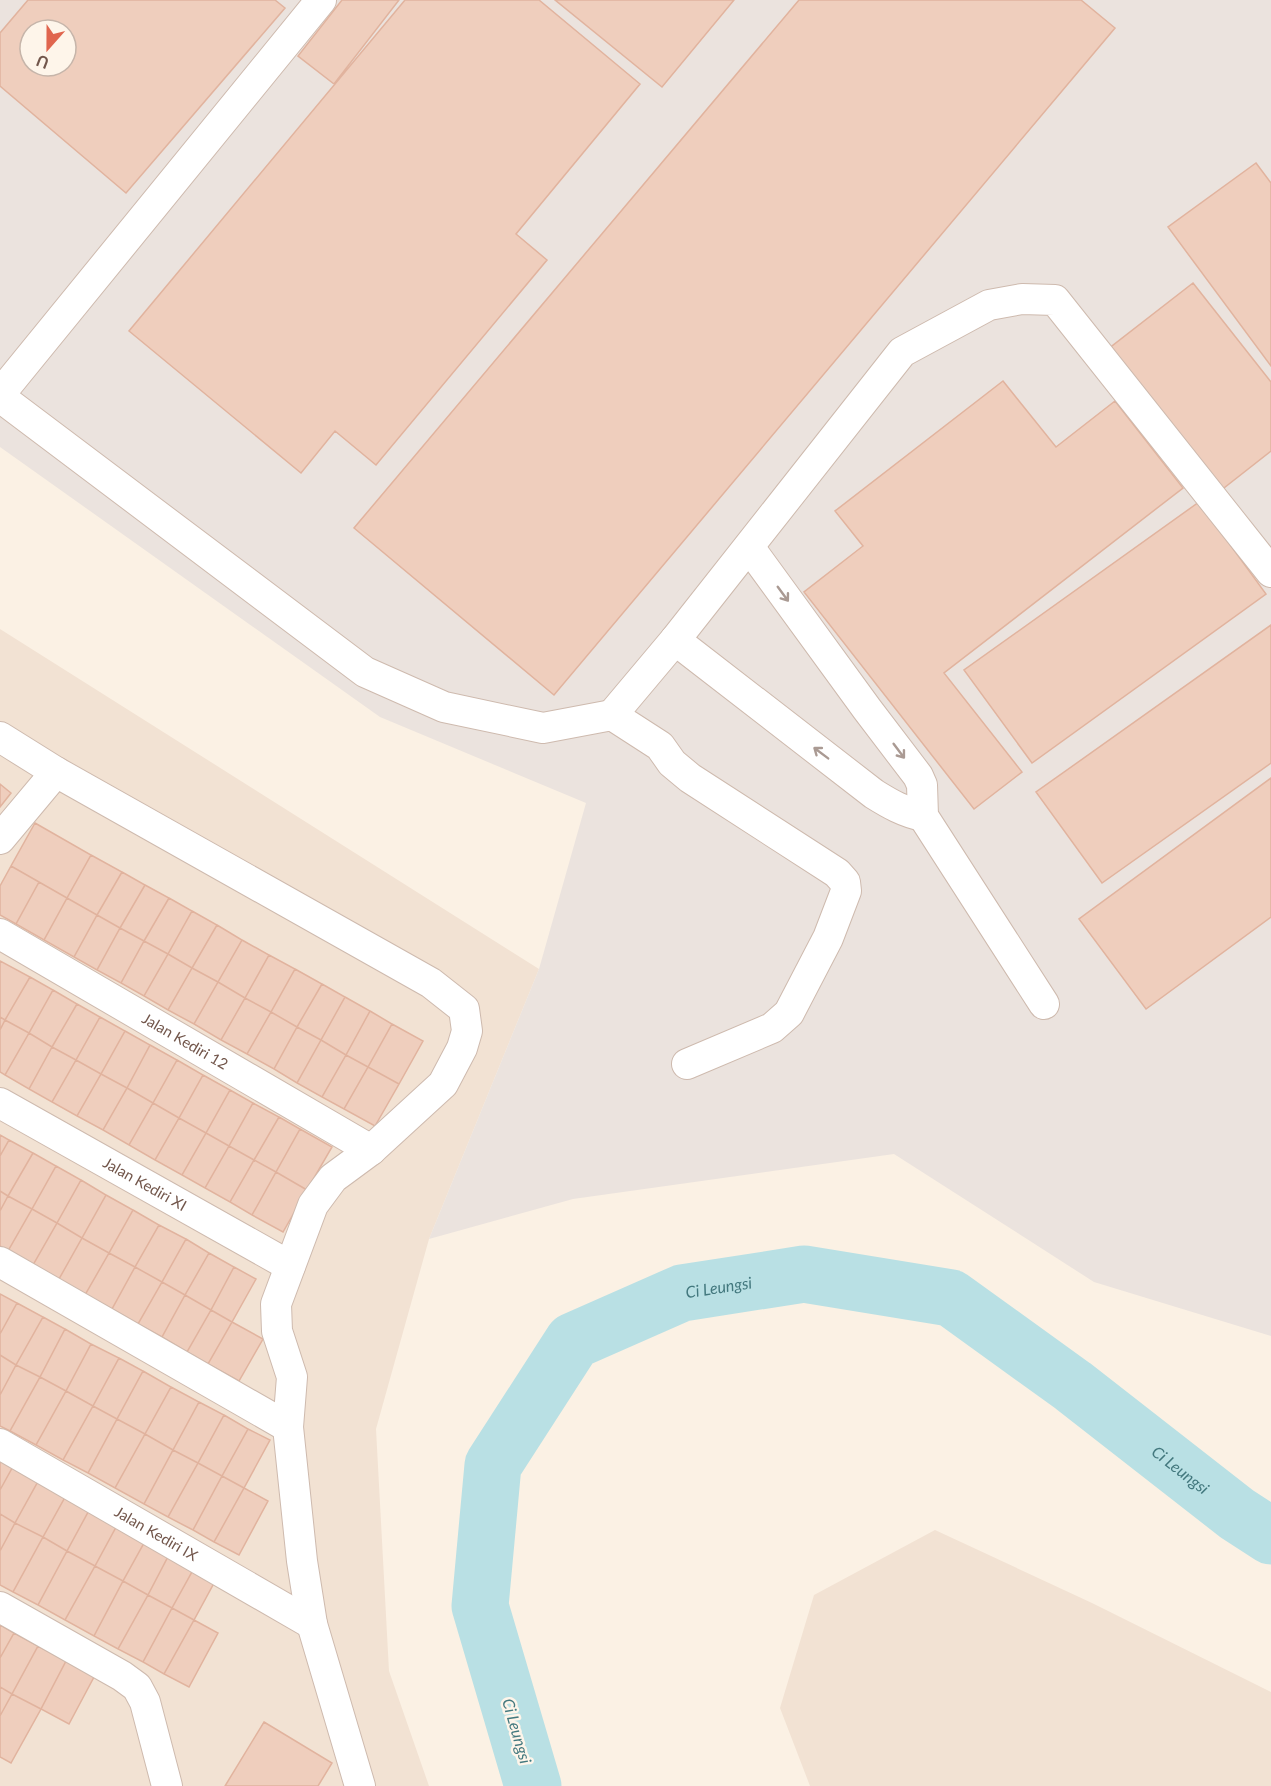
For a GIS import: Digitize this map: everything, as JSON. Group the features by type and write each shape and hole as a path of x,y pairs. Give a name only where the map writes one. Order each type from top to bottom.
{"street":[{"path":"321,0 0,395 365,672 444,707 543,728 612,715 675,640 902,352 989,305 1022,299 1054,300 1271,572"},
{"path":"749,547 918,776 922,785 923,816 1044,1004"},
{"path":"675,640 874,794 891,805 923,816"},
{"path":"612,715 660,746 672,763 690,778 837,873 845,882 846,891 828,938 789,1013 772,1028 687,1064"},
{"path":"0,737 56,772 431,983 464,1009 467,1031 462,1048 443,1084 371,1150 333,1178 313,1205 276,1304 277,1331 292,1377 288,1427 302,1561 312,1624 360,1786"},
{"path":"0,839 56,772"},
{"name":"Jalan Kediri 12","path":"0,934 371,1150"},
{"name":"Jalan Kediri XI","path":"0,1103 290,1266"},
{"path":"0,1262 288,1427"},
{"name":"Jalan Kediri IX","path":"0,1444 312,1624"},
{"path":"0,1607 122,1676 137,1687 145,1702 166,1786"}],"shaded area":[{"path":"0,0 1271,0 1271,1336 1094,1282 894,1154 573,1199 429,1239 539,969 586,803 380,717 0,447"},
{"path":"0,629 539,969 429,1239 376,1429 389,1671 429,1786 0,1786"},
{"path":"935,1530 1092,1603 1271,1692 1271,1786 810,1786 780,1708 814,1595"}],"building":[{"path":"28,0 275,0 285,8 126,193 0,86 0,33"},
{"path":"342,0 399,0 334,84 298,56"},
{"path":"405,0 539,0 640,84 516,234 547,260 376,465 335,431 301,473 129,331"},
{"path":"555,0 734,0 662,87"},
{"path":"799,0 1081,0 1115,28 554,695 354,528"},
{"path":"1256,163 1271,183 1271,366 1168,227"},
{"path":"1193,283 1271,382 1271,451 1215,495 1103,353"},
{"path":"1003,381 1056,447 1115,401 1183,488 944,673 1022,772 974,809 804,592 863,546 835,511"},
{"path":"1199,502 1266,594 1032,763 964,670"},
{"path":"1271,625 1271,763 1102,883 1036,792"},
{"path":"1271,778 1271,917 1146,1009 1079,919"},
{"path":"0,784 11,793 0,807"},
{"path":"35,823 91,855 67,898 11,866"},
{"path":"91,855 122,872 97,915 67,898"},
{"path":"11,866 39,882 16,924 0,915 0,886"},
{"path":"122,872 145,885 120,928 97,915"},
{"path":"39,882 67,898 44,940 16,924"},
{"path":"145,885 169,898 144,941 120,928"},
{"path":"67,898 97,915 74,957 44,940"},
{"path":"169,898 192,911 168,954 144,941"},
{"path":"192,911 217,925 192,968 168,954"},
{"path":"97,915 120,928 97,970 74,957"},
{"path":"217,925 242,940 218,982 192,968"},
{"path":"120,928 144,941 121,983 97,970"},
{"path":"242,940 269,955 245,998 218,982"},
{"path":"144,941 168,954 144,996 121,983"},
{"path":"168,954 192,968 168,1010 144,996"},
{"path":"269,955 295,969 271,1012 245,998"},
{"path":"0,961 30,977 5,1020 0,1017"},
{"path":"192,968 218,982 194,1024 168,1010"},
{"path":"295,969 322,984 297,1027 271,1012"},
{"path":"30,977 53,990 29,1033 5,1020"},
{"path":"218,982 245,998 221,1040 194,1024"},
{"path":"322,984 345,997 321,1040 297,1027"},
{"path":"53,990 77,1004 52,1047 29,1033"},
{"path":"345,997 370,1011 346,1055 321,1040"},
{"path":"245,998 271,1012 247,1054 221,1040"},
{"path":"77,1004 100,1017 76,1060 52,1047"},
{"path":"370,1011 392,1024 368,1067 346,1055"},
{"path":"271,1012 297,1027 274,1069 247,1054"},
{"path":"0,1017 5,1020 0,1030"},
{"path":"100,1017 125,1031 101,1074 76,1060"},
{"path":"5,1020 29,1033 5,1075 0,1072 0,1030"},
{"path":"392,1024 423,1041 399,1084 368,1067"},
{"path":"297,1027 321,1040 297,1083 274,1069"},
{"path":"125,1031 150,1045 127,1088 101,1074"},
{"path":"29,1033 52,1047 29,1089 5,1075"},
{"path":"321,1040 346,1055 322,1097 297,1083"},
{"path":"150,1045 177,1060 153,1103 127,1088"},
{"path":"52,1047 76,1060 52,1102 29,1089"},
{"path":"346,1055 368,1067 344,1109 322,1097"},
{"path":"76,1060 101,1074 77,1116 52,1102"},
{"path":"177,1060 203,1075 179,1118 153,1103"},
{"path":"368,1067 399,1084 375,1126 344,1109"},
{"path":"101,1074 127,1088 103,1130 77,1116"},
{"path":"203,1075 230,1090 206,1133 179,1118"},
{"path":"127,1088 153,1103 129,1145 103,1130"},
{"path":"230,1090 253,1103 229,1146 206,1133"},
{"path":"153,1103 179,1118 155,1160 129,1145"},
{"path":"253,1103 279,1117 254,1160 229,1146"},
{"path":"279,1117 300,1129 276,1172 254,1160"},
{"path":"179,1118 206,1133 182,1175 155,1160"},
{"path":"300,1129 332,1147 307,1190 276,1172"},
{"path":"206,1133 229,1146 205,1188 182,1175"},
{"path":"0,1135 9,1140 0,1156"},
{"path":"9,1140 33,1153 8,1196 0,1191 0,1156"},
{"path":"229,1146 254,1160 230,1202 205,1188"},
{"path":"33,1153 56,1166 32,1209 8,1196"},
{"path":"254,1160 276,1172 252,1215 230,1202"},
{"path":"56,1166 81,1180 57,1223 32,1209"},
{"path":"276,1172 307,1190 283,1232 252,1215"},
{"path":"81,1180 106,1195 82,1238 57,1223"},
{"path":"0,1191 8,1196 0,1211"},
{"path":"106,1195 133,1210 109,1253 82,1238"},
{"path":"8,1196 32,1209 8,1251 0,1246 0,1211"},
{"path":"32,1209 57,1223 33,1265 8,1251"},
{"path":"133,1210 159,1225 135,1267 109,1253"},
{"path":"57,1223 82,1238 59,1279 33,1265"},
{"path":"159,1225 186,1239 162,1282 135,1267"},
{"path":"82,1238 109,1253 85,1295 59,1279"},
{"path":"186,1239 209,1253 185,1295 162,1282"},
{"path":"109,1253 135,1267 112,1309 85,1295"},
{"path":"209,1253 234,1267 211,1310 185,1295"},
{"path":"135,1267 162,1282 138,1324 112,1309"},
{"path":"234,1267 256,1279 232,1322 211,1310"},
{"path":"162,1282 185,1295 162,1337 138,1324"},
{"path":"0,1294 17,1303 0,1334"},
{"path":"185,1295 211,1310 187,1352 162,1337"},
{"path":"17,1303 43,1317 16,1365 0,1355 0,1334"},
{"path":"211,1310 232,1322 208,1364 187,1352"},
{"path":"43,1317 65,1329 40,1377 16,1365"},
{"path":"232,1322 263,1339 239,1381 208,1364"},
{"path":"65,1329 91,1344 66,1391 40,1377"},
{"path":"91,1344 119,1358 93,1406 66,1391"},
{"path":"0,1355 16,1365 0,1395"},
{"path":"119,1358 143,1371 117,1419 93,1406"},
{"path":"16,1365 40,1377 10,1431 0,1426 0,1395"},
{"path":"143,1371 171,1387 145,1434 117,1419"},
{"path":"40,1377 66,1391 36,1445 10,1431"},
{"path":"171,1387 199,1402 173,1450 145,1434"},
{"path":"66,1391 93,1406 63,1460 36,1445"},
{"path":"199,1402 224,1415 198,1463 173,1450"},
{"path":"93,1406 117,1419 88,1473 63,1460"},
{"path":"224,1415 248,1429 222,1476 198,1463"},
{"path":"117,1419 145,1434 115,1488 88,1473"},
{"path":"248,1429 270,1440 244,1488 222,1476"},
{"path":"145,1434 173,1450 144,1504 115,1488"},
{"path":"173,1450 198,1463 168,1517 144,1504"},
{"path":"0,1453 16,1461 0,1490"},
{"path":"16,1461 41,1476 15,1523 0,1514 0,1490"},
{"path":"198,1463 222,1476 193,1530 168,1517"},
{"path":"41,1476 69,1490 43,1537 15,1523"},
{"path":"222,1476 244,1488 214,1542 193,1530"},
{"path":"244,1488 268,1501 239,1555 214,1542"},
{"path":"69,1490 93,1503 67,1551 43,1537"},
{"path":"93,1503 121,1518 95,1566 67,1551"},
{"path":"0,1514 15,1523 0,1551"},
{"path":"121,1518 149,1534 123,1581 95,1566"},
{"path":"15,1523 43,1537 13,1592 0,1585 0,1551"},
{"path":"149,1534 173,1547 148,1595 123,1581"},
{"path":"43,1537 67,1551 38,1605 13,1592"},
{"path":"173,1547 198,1561 172,1608 148,1595"},
{"path":"67,1551 95,1566 65,1620 38,1605"},
{"path":"198,1561 220,1572 194,1620 172,1608"},
{"path":"95,1566 123,1581 94,1636 65,1620"},
{"path":"123,1581 148,1595 118,1649 94,1636"},
{"path":"148,1595 172,1608 143,1662 118,1649"},
{"path":"172,1608 194,1620 164,1674 143,1662"},
{"path":"194,1620 218,1633 189,1687 164,1674"},
{"path":"0,1625 14,1633 0,1658"},
{"path":"14,1633 38,1646 12,1694 0,1687 0,1658"},
{"path":"38,1646 66,1661 41,1709 12,1694"},
{"path":"66,1661 94,1677 69,1724 41,1709"},
{"path":"0,1687 12,1694 0,1716"},
{"path":"12,1694 41,1709 11,1763 0,1757 0,1716"},
{"path":"264,1722 332,1763 318,1786 225,1786"}],"waterway":[{"name":"Ci Leungsi","path":"533,1786 480,1606 493,1465 573,1341 682,1293 804,1274 951,1298 1073,1386 1237,1514 1271,1536"}]}
